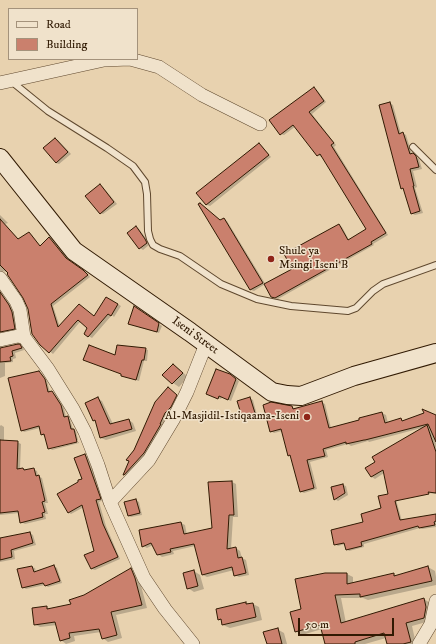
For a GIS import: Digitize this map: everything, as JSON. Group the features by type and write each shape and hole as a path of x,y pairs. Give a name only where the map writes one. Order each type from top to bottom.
{"street":[{"path":"6,82 104,60"},
{"path":"134,60 159,67 202,95 260,124"},
{"name":"Iseni Street","path":"0,158 74,251 272,392 301,396 354,376 436,353"},
{"path":"0,278 16,301 20,310 24,337 48,369 73,409 85,432 110,502 144,578 165,609 193,644"},
{"path":"0,340 18,336 24,337"},
{"path":"110,502 149,460 173,420 187,392 206,344"},
{"path":"418,644 431,624 436,601"}],"lane":[{"path":"6,82 133,166 145,182 147,194 148,231 153,246 180,256 221,284 257,299 291,306 348,311 356,308 373,291 383,284 436,265"},
{"path":"413,147 436,170"}],"building":[{"path":"314,87 324,101 309,112 334,143 331,145 386,233 371,242 372,244 275,298 271,297 264,284 292,269 284,254 339,224 348,240 366,229 320,154 317,156 293,125 280,135 269,120"},
{"path":"390,102 399,134 403,132 410,154 413,153 416,156 419,167 410,169 420,211 411,214 403,188 401,189 379,105"},
{"path":"55,138 68,152 56,163 43,148"},
{"path":"259,143 269,155 206,205 196,193"},
{"path":"100,184 114,202 100,214 85,196"},
{"path":"200,203 220,220 224,218 263,283 250,290 198,204"},
{"path":"0,219 18,239 29,232 40,246 49,237 66,258 88,275 51,304 58,327 79,304 94,316 106,297 118,304 111,316 108,314 88,337 84,334 87,328 78,320 49,353 40,345 32,334 28,309 23,298 7,274 8,273 0,265"},
{"path":"136,226 147,243 139,249 127,233"},
{"path":"0,292 12,312 15,329 0,332"},
{"path":"134,306 159,323 157,332 128,324"},
{"path":"20,344 22,348 12,351 13,356 10,357 11,361 0,362 0,348"},
{"path":"89,345 115,355 117,345 146,348 144,360 142,360 136,380 121,376 121,374 83,360"},
{"path":"173,364 183,373 172,384 162,375"},
{"path":"216,369 230,374 236,379 228,400 219,396 218,399 206,394"},
{"path":"39,371 45,379 48,392 52,391 61,405 64,417 68,416 71,429 74,429 77,442 48,449 44,434 41,435 39,426 21,431 8,378"},
{"path":"168,387 177,395 171,407 165,413 161,424 144,453 123,475 129,461 126,460 134,450 155,402"},
{"path":"98,397 110,424 129,419 132,429 100,438 95,420 93,421 85,403"},
{"path":"250,397 255,413 242,417 237,401"},
{"path":"322,401 329,428 382,412 385,423 401,418 402,421 424,413 422,409 436,415 436,442 428,424 365,440 346,444 346,442 323,449 325,456 307,460 314,488 300,492 281,429 270,432 263,405 271,402 292,406 293,409"},
{"path":"427,425 436,452 436,493 428,492 429,494 395,501 400,520 436,514 436,521 434,522 435,525 419,528 418,526 361,542 362,546 346,550 344,543 334,545 331,530 363,522 361,514 381,508 378,496 388,494 383,470 371,477 365,468 375,462 372,457"},
{"path":"0,440 18,441 17,469 23,468 24,470 34,468 36,476 39,475 45,501 42,502 45,512 42,513 43,517 20,523 18,511 0,513"},
{"path":"85,454 101,499 96,500 103,524 118,557 91,569 84,555 94,551 82,505 68,513 57,494 78,482 78,480 82,479 74,458"},
{"path":"232,481 234,515 229,515 227,549 236,547 238,558 242,557 246,573 234,576 232,567 202,575 194,544 170,549 171,552 157,555 151,543 142,547 139,530 181,522 184,534 212,528 208,482"},
{"path":"343,484 345,493 334,500 331,487"},
{"path":"136,499 140,513 128,516 124,502"},
{"path":"30,532 33,543 11,550 12,557 0,560 0,538"},
{"path":"54,565 60,581 45,586 43,583 22,588 17,569 32,566 34,572"},
{"path":"428,566 432,581 360,597 360,594 335,595 341,623 424,598 426,607 424,618 406,623 411,642 403,644 387,644 384,633 355,642 355,644 325,644 320,625 295,632 290,612 301,609 295,579 325,573 347,573 347,584 394,573 394,576"},
{"path":"131,568 142,605 111,612 117,635 102,639 99,629 69,633 70,638 60,641 55,622 34,625 32,608 47,606 47,609 71,604 69,600 84,595"},
{"path":"194,570 198,586 187,589 183,573"},
{"path":"246,602 246,604 253,603 256,617 222,625 221,619 218,620 216,609"},
{"path":"278,628 282,644 267,644 263,632"}],"place":[{"name":"Shule ya Msingi Iseni B","path":"271,259"},
{"name":"Al-Masjidil-Istiqaama-Iseni","path":"307,417"}]}
